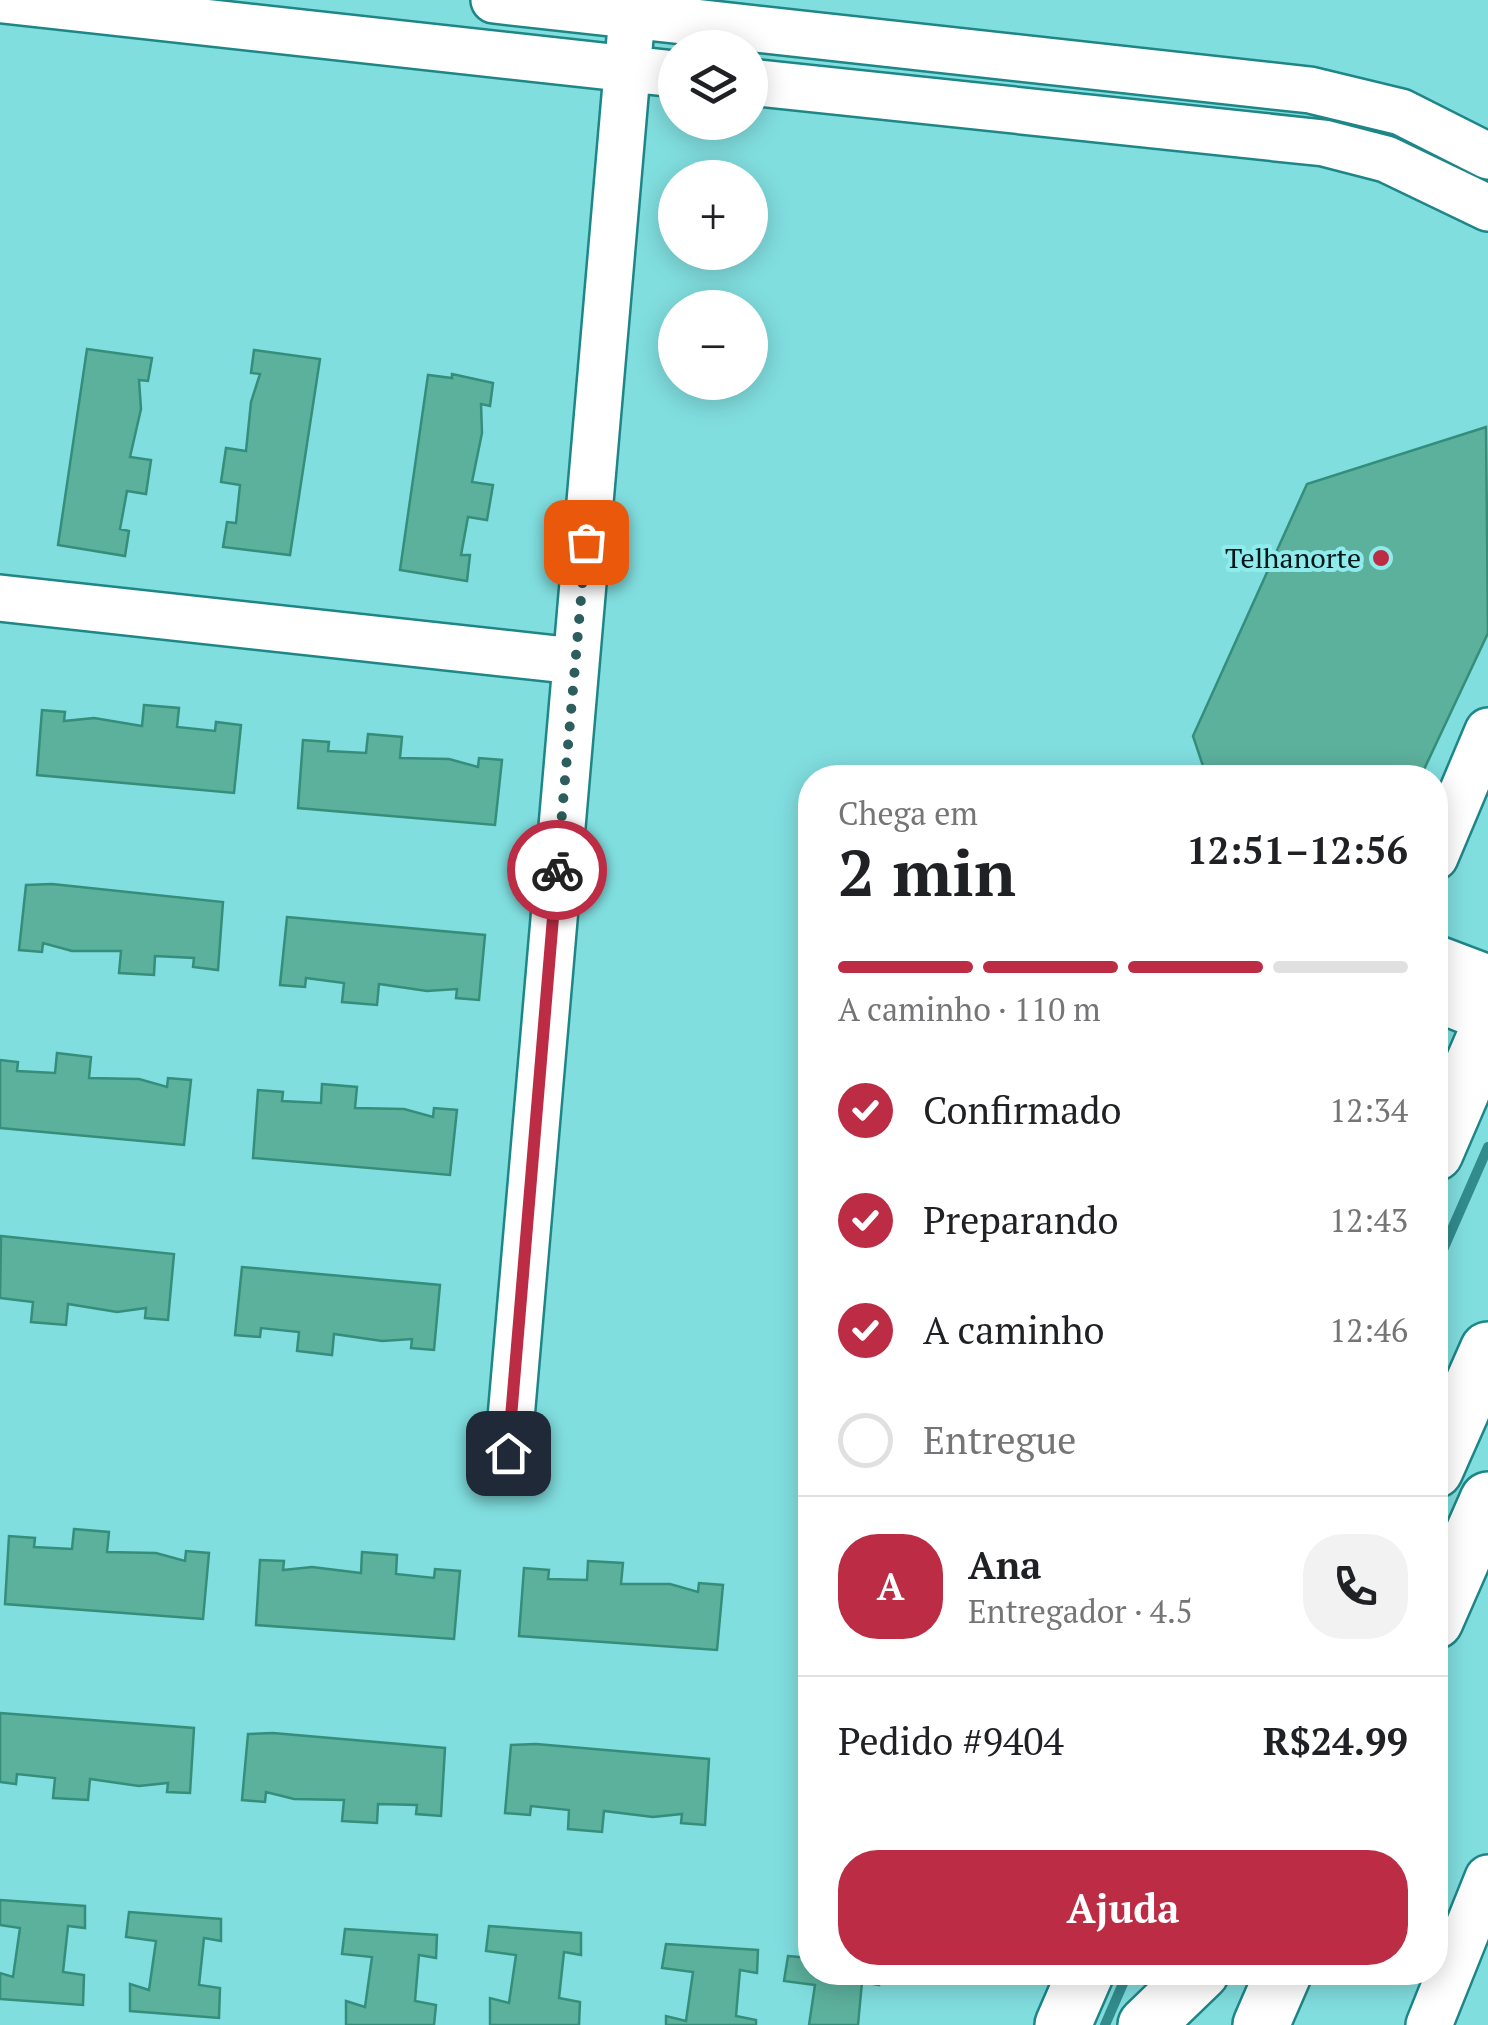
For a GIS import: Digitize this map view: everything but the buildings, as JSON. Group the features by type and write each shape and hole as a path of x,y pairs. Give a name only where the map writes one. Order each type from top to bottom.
{"main road":[{"path":"1448,1116 1488,1030"},
{"path":"1448,1441 1488,1350"},
{"path":"1448,1591 1488,1500"},
{"path":"1063,2025 1080,1985"},
{"path":"1146,2025 1188,1985"},
{"path":"1188,2025 1206,1985"},
{"path":"1261,2025 1278,1985"}],"street":[{"path":"3,0 323,18 658,72"},
{"path":"494,0 1356,98 1430,124 1488,156"},
{"path":"508,1453 632,15"},
{"path":"1111,120 1122,69"},
{"path":"768,84 1356,150 1427,175 1488,208"},
{"path":"0,598 575,661"},
{"path":"1448,826 1488,731"},
{"path":"1448,963 1488,978"},
{"path":"1448,1003 1488,1018"},
{"path":"1448,1979 1488,1878"},
{"path":"1430,2025 1446,1985"}],"waterway":[{"path":"1448,1238 1488,1147"},
{"path":"1105,2025 1122,1985"}],"way so far":[{"path":"557,870 586,542"}],"place":[{"name":"Telhanorte","path":"1381,558"}],"route":[{"path":"508,1453 557,870"}]}
